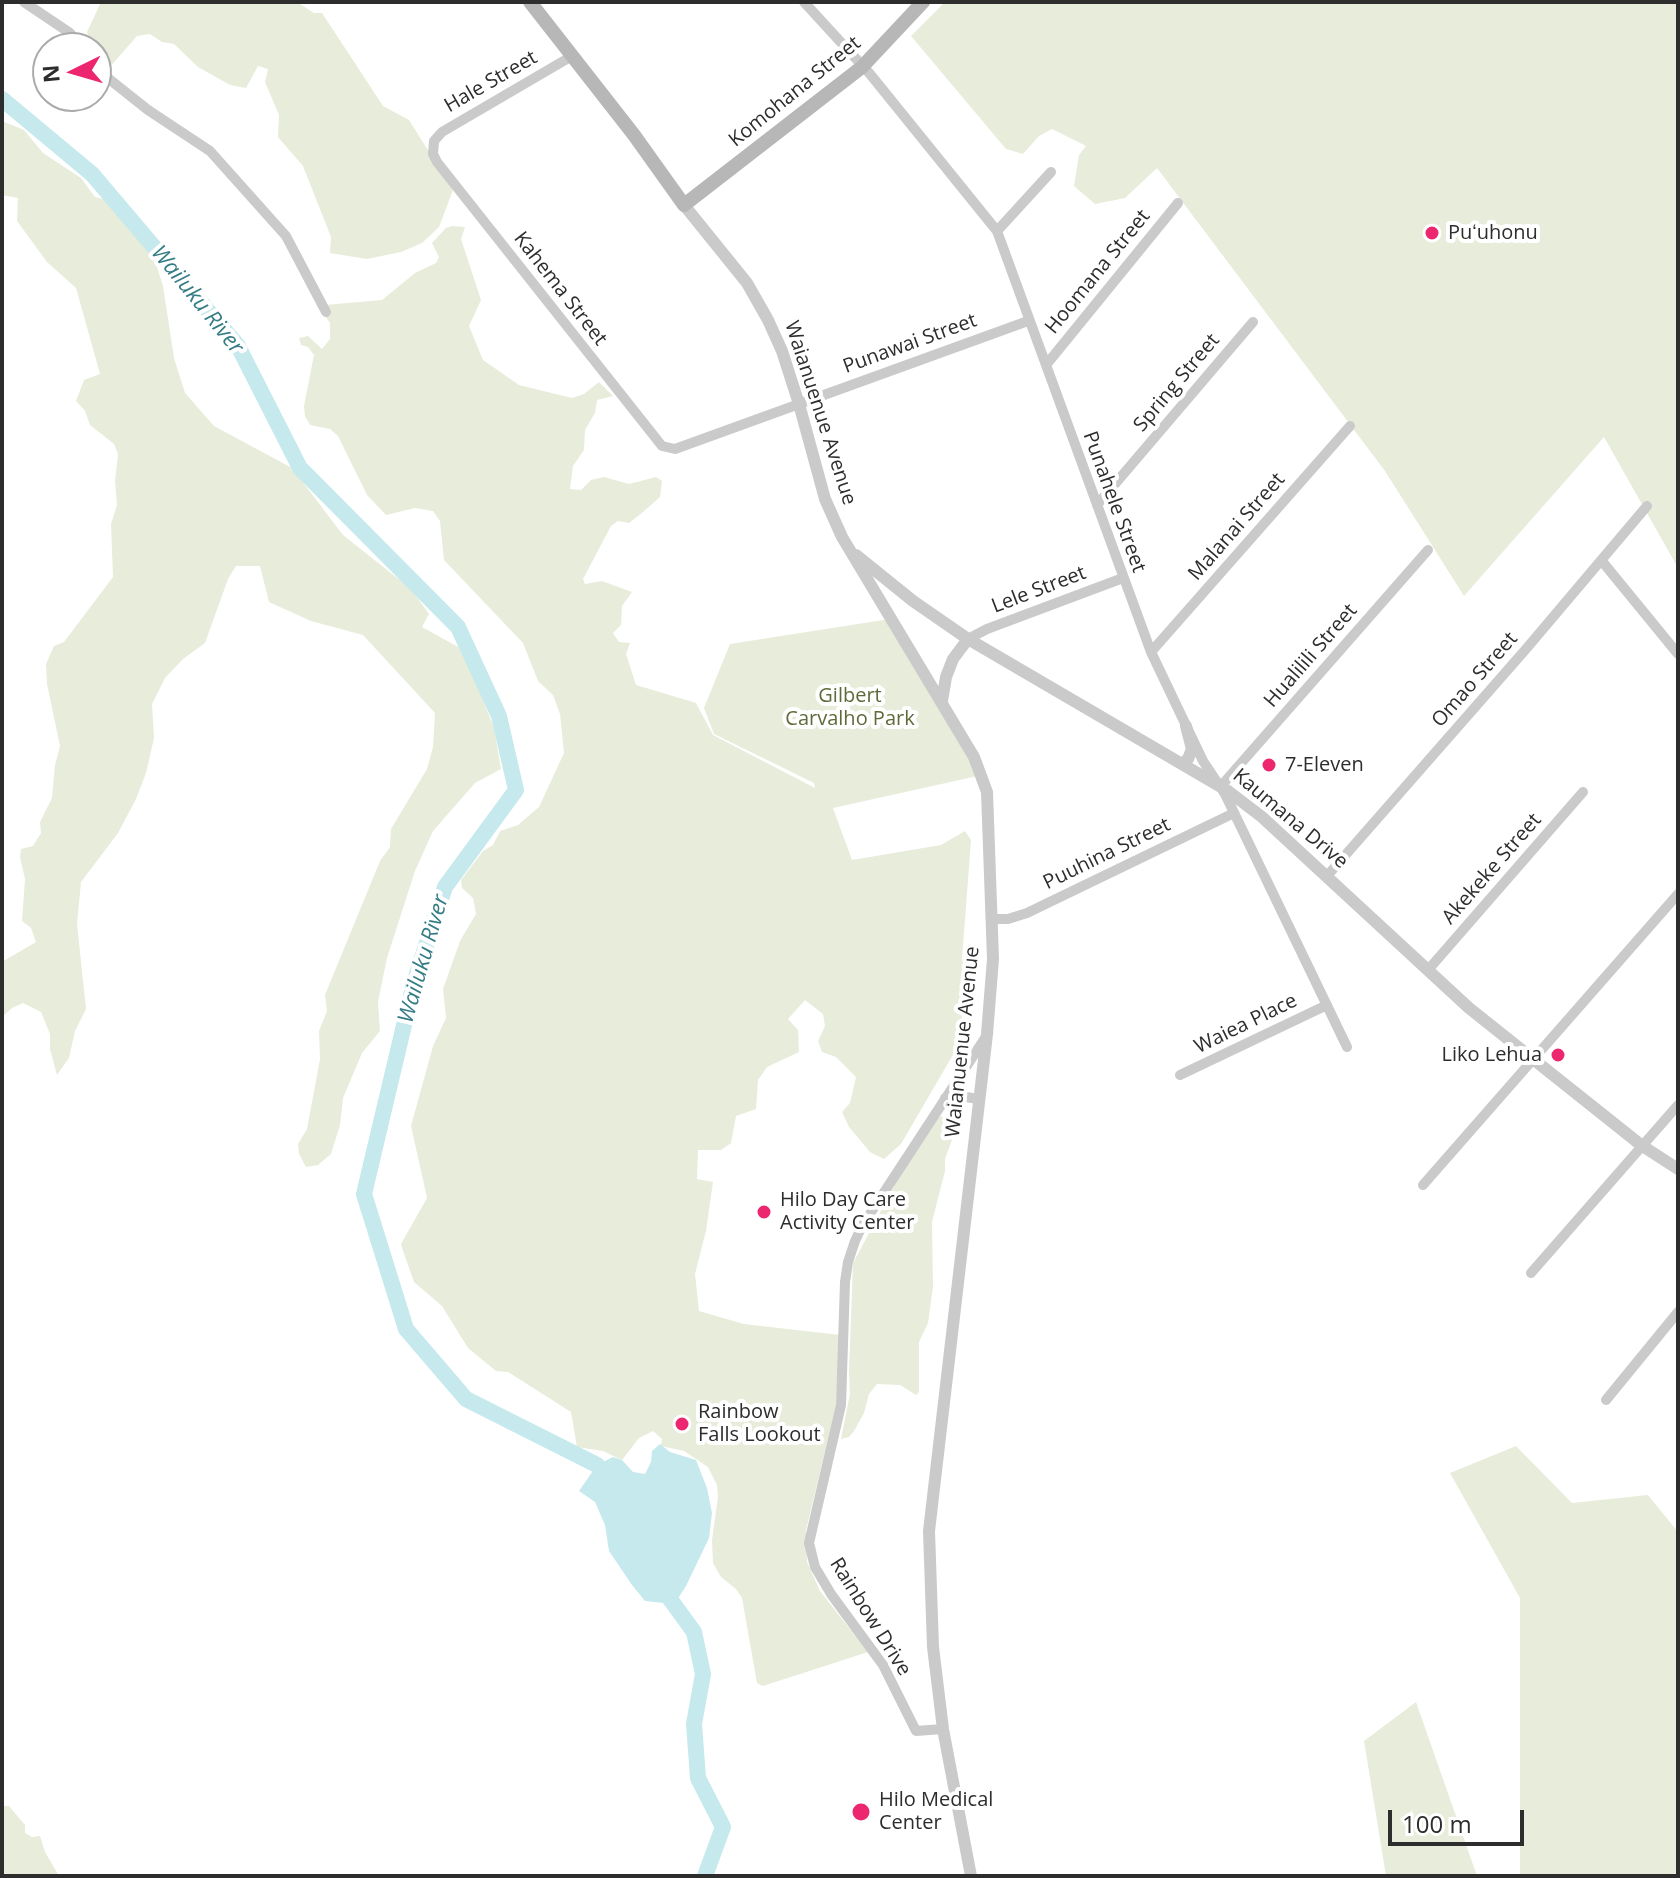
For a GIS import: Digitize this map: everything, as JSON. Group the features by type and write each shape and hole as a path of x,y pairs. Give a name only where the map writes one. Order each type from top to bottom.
{"main road":[{"name":"Waianuenue Avenue","path":"530,2 684,205"},
{"name":"Komohana Street","path":"684,205 862,67 923,2"}],"street":[{"path":"24,2 69,32"},
{"name":"Punahele Street","path":"804,2 862,67 997,231 1151,652 1203,761 1221,786 1347,1047"},
{"name":"Hale Street","path":"433,146 442,132 572,56"},
{"path":"112,81 148,110 210,151 286,236 326,312"},
{"name":"Kahema Street","path":"433,146 437,162 659,444 668,449"},
{"path":"997,231 1051,172"},
{"name":"Hoomana Street","path":"1046,365 1178,203"},
{"name":"Waianuenue Avenue","path":"684,205 747,283 768,320 782,351 799,404 825,499 853,560 942,701 974,757 987,792 993,959 929,1531 933,1647 943,1729 971,1876"},
{"name":"Punawai Street","path":"668,449 679,448 1028,321"},
{"name":"Spring Street","path":"1097,505 1253,322"},
{"name":"Malanai Street","path":"1151,652 1350,426"},
{"name":"Omao Street","path":"1327,876 1647,506"},
{"name":"Kaumana Drive","path":"846,543 863,563 968,639 1221,786 1262,817 1428,970 1533,1061 1641,1145 1678,1169"},
{"name":"Hualilili Street","path":"1221,786 1428,550"},
{"path":"1601,560 1678,654"},
{"name":"Lele Street","path":"968,639 1123,578"},
{"path":"942,701 953,659 968,639"},
{"path":"1183,763 1192,749 1186,726"},
{"name":"Akekeke Street","path":"1428,970 1583,792"},
{"name":"Puuhina Street","path":"993,919 1008,919 1027,913 1234,813"},
{"path":"1423,1185 1678,894"},
{"name":"Waiea Place","path":"1180,1075 1327,1005"},
{"name":"Rainbow Drive","path":"943,1729 916,1731 883,1665 815,1567 809,1543 841,1405 842,1334 848,1262 862,1226 987,1034"},
{"path":"945,1098 954,1095 978,1099"},
{"path":"1531,1273 1678,1105"},
{"path":"1606,1400 1678,1312"}],"green space":[{"path":"101,2 297,2 314,13 322,13 383,106 409,120 453,190 439,227 422,243 401,252 367,259 330,253 331,237 303,166 278,137 279,115 265,82 268,69 258,66 246,88 230,85 198,67 174,44 162,42 150,34 137,36 112,65 112,32 87,32"},
{"path":"945,2 1678,2 1678,568 1604,437 1464,596 1385,471 1157,168 1125,198 1095,204 1074,186 1079,155 1086,146 1052,129 1039,136 1023,154 1006,149 911,36"},
{"path":"2,121 24,130 43,153 81,178 95,197 107,200 134,231 155,261 163,286 174,358 185,393 214,426 292,468 343,535 411,589 429,614 422,627 460,648 466,656 494,728 501,769 475,783 433,831 415,871 387,958 378,1002 380,1031 362,1053 343,1098 340,1125 331,1154 318,1165 306,1167 298,1144 307,1129 320,1059 319,1031 327,1011 325,995 380,861 390,847 391,829 427,769 433,747 435,713 363,635 311,621 269,602 260,566 236,566 228,579 205,643 183,659 165,678 152,704 154,738 136,799 118,833 81,882 77,924 86,1009 75,1031 69,1058 57,1075 50,1049 50,1034 41,1012 23,1003 2,1017 2,962 36,942 31,928 22,921 25,879 20,857 21,849 33,846 41,833 40,822 52,798 60,746 46,664 54,646 64,642 113,577 111,524 117,505 115,481 118,454 114,444 90,425 85,411 76,401 84,380 100,374 76,288 47,262 17,221 18,198 2,195"},
{"name":"Gilbert Carvalho Park","path":"452,226 465,227 461,239 481,300 469,326 483,360 519,385 572,398 584,394 599,382 613,396 597,400 595,413 585,430 584,450 573,466 570,489 581,490 591,480 604,477 629,484 656,477 662,481 660,497 643,512 629,523 618,521 611,526 583,579 585,584 602,581 632,592 622,606 621,625 613,633 619,642 630,643 626,654 636,685 696,703 713,735 815,788 814,783 714,734 704,708 730,644 890,619 982,775 833,808 852,860 941,845 965,831 971,840 962,959 973,999 962,1015 961,1041 901,1144 884,1159 870,1152 849,1127 842,1112 850,1103 856,1077 836,1057 822,1052 818,1041 825,1026 823,1014 805,1000 788,1019 798,1030 799,1052 767,1067 758,1080 756,1109 736,1116 731,1143 721,1150 698,1150 697,1179 713,1182 706,1231 695,1274 699,1311 744,1324 840,1335 836,1406 806,1530 807,1562 820,1591 868,1652 763,1686 757,1683 742,1598 721,1577 713,1563 712,1540 718,1497 717,1485 708,1467 684,1451 661,1446 662,1439 653,1431 639,1438 622,1460 603,1451 577,1447 571,1412 508,1372 496,1371 468,1348 442,1306 414,1282 401,1244 427,1198 411,1126 433,1046 446,1018 443,989 460,941 476,914 473,898 462,888 461,880 483,851 493,845 500,831 518,825 539,807 564,753 560,714 553,695 538,681 523,643 444,560 440,521 433,511 415,508 386,515 367,495 338,436 330,429 310,425 304,406 314,355 308,347 301,345 299,338 308,336 322,349 330,339 330,323 323,313 325,305 382,300 415,273 436,263 439,257 432,243"},
{"path":"941,1116 948,1120 952,1140 932,1222 933,1287 928,1323 919,1342 919,1392 916,1395 900,1385 877,1384 869,1394 864,1413 854,1431 849,1437 841,1439 850,1394 853,1263 898,1179"},
{"path":"1516,1446 1572,1503 1648,1495 1678,1532 1678,1876 1520,1876 1520,1598 1450,1473"},
{"path":"1416,1702 1477,1876 1386,1876 1364,1741"},
{"path":"2,1806 9,1806 25,1825 25,1833 32,1837 40,1836 59,1876 2,1876"}],"water":[{"path":"660,1444 670,1452 696,1460 707,1488 712,1513 709,1538 686,1586 679,1597 664,1603 645,1601 632,1585 609,1551 605,1525 595,1502 579,1491 597,1465 613,1457 622,1460 633,1472 645,1474 652,1451"}],"waterway":[{"name":"Wailuku River","path":"2,99 92,174 238,346 300,468 458,627 499,716 516,790 445,887 414,983 364,1194 406,1329 466,1399 597,1465 610,1482"},
{"name":"Wailuku River","path":"663,1579 670,1599 694,1632 703,1674 694,1724 698,1778 723,1827 705,1876"}],"place":[{"name":"Puʻuhonu","path":"1432,233"},
{"name":"7-Eleven","path":"1269,765"},
{"name":"Liko Lehua","path":"1558,1055"},
{"name":"Hilo Day Care Activity Center","path":"764,1212"},
{"name":"Rainbow Falls Lookout","path":"682,1424"},
{"name":"Hilo Medical Center","path":"861,1812"}]}
